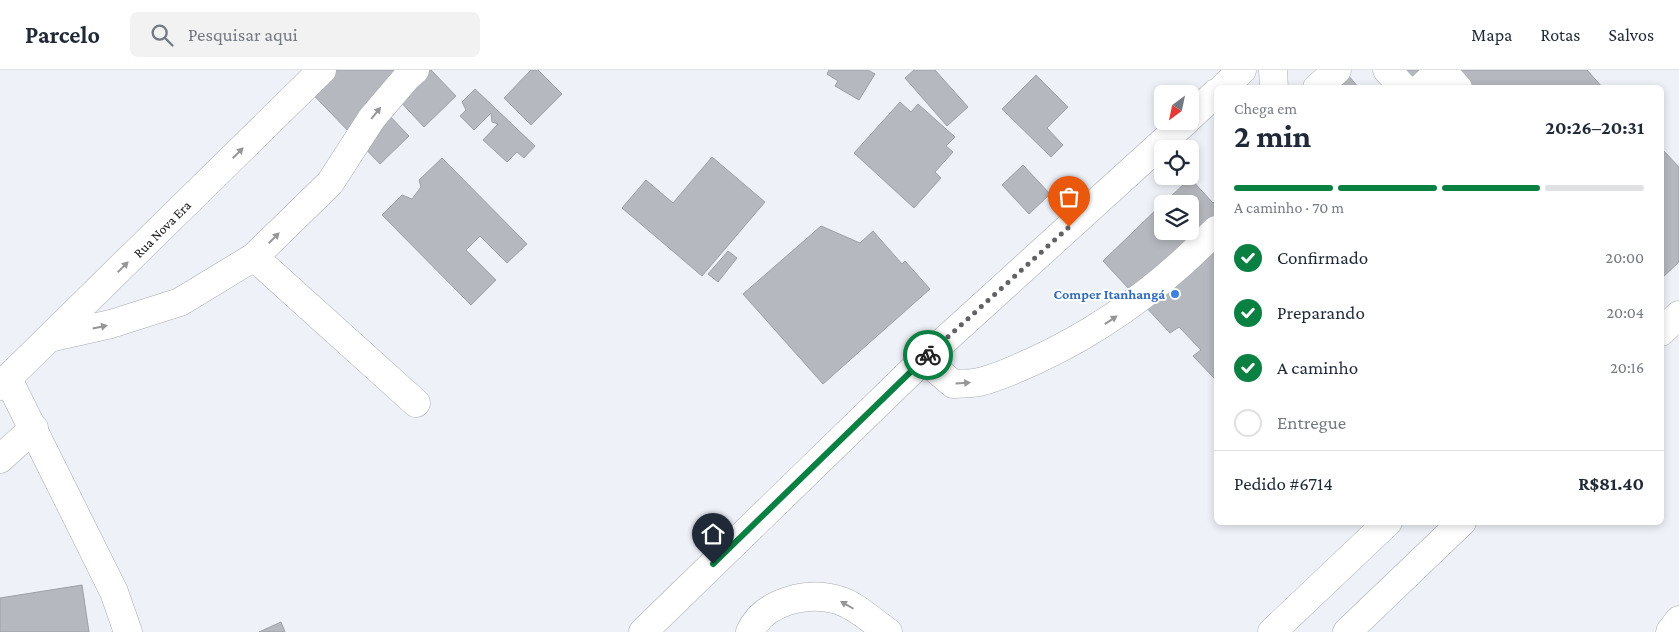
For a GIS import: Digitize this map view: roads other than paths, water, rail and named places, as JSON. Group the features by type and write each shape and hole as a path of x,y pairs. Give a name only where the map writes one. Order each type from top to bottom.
{"street":[{"name":"Rua Nova Era","path":"4,383 53,337 322,70"},
{"path":"53,337 111,324 180,302 254,257 330,182 372,118 415,70"},
{"path":"1226,85 1242,70"},
{"path":"1273,70 1274,85"},
{"path":"1320,85 1337,70"},
{"path":"1387,70 1401,85"},
{"path":"1424,85 1441,70 1455,85"},
{"path":"1199,109 1214,95"},
{"path":"642,632 924,359 1176,130"},
{"path":"924,359 953,384 980,382 1024,366 1076,342 1113,319 1151,290 1214,232"},
{"path":"254,257 416,403"},
{"path":"1664,329 1679,315"},
{"path":"4,383 34,428 114,592 128,632"},
{"path":"0,459 34,428"},
{"path":"1272,632 1385,525"},
{"path":"1347,632 1459,525"},
{"path":"750,632 773,606 806,597 839,600 879,629"},
{"path":"1670,632 1679,620"}],"place":[{"name":"Comper Itanhangá","path":"1175,294"}]}
